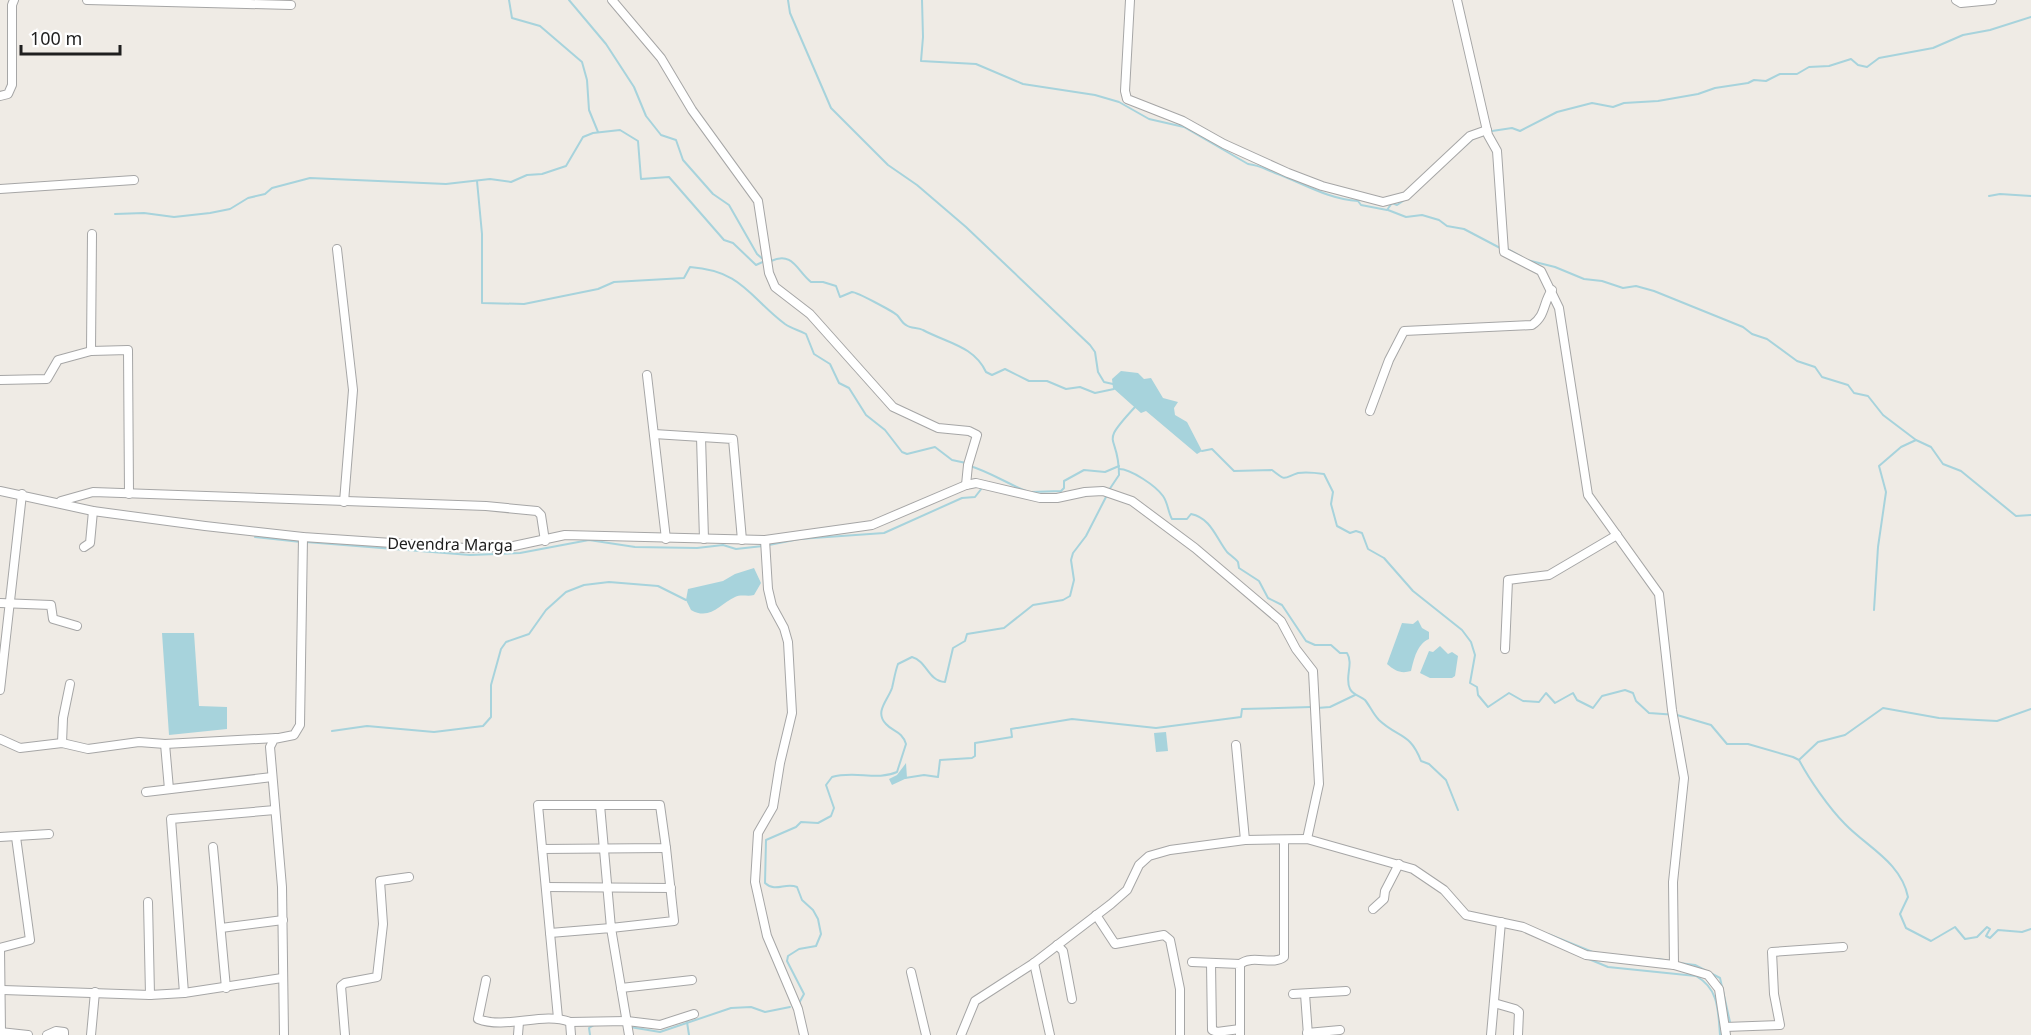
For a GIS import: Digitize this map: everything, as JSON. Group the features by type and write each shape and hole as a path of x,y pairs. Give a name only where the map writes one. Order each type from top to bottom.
{"street":[{"path":"0,96 11,90 12,5 15,0"},
{"path":"87,0 291,5"},
{"path":"612,0 661,58 692,110 758,201 762,213 770,273 775,287 810,314 892,407 938,428 969,431 977,435 968,465 966,485 976,483 1040,498 1057,498 1084,492 1103,491 1132,501 1195,548 1281,621 1296,650 1313,671 1319,784 1307,839"},
{"path":"1130,0 1125,92 1127,99 1183,121 1224,144 1322,186 1383,202 1403,198 1470,136 1487,130"},
{"path":"1457,0 1487,130 1497,151 1504,252 1540,271 1552,290 1559,308 1588,495 1659,594 1673,714 1684,778 1673,882 1674,965"},
{"path":"1956,0 1961,3 1992,0"},
{"path":"0,189 134,180"},
{"path":"91,351 92,234"},
{"path":"337,249 354,390 344,502"},
{"path":"1370,411 1389,360 1404,331 1533,325 1539,320 1546,297 1552,290"},
{"path":"0,380 47,379 58,360 91,351 128,350 129,494"},
{"path":"648,375 666,539"},
{"path":"654,434 701,436 735,441 742,540"},
{"path":"701,436 704,540"},
{"name":"Devendra Marga","path":"0,491 60,502 93,511 303,537 466,548 509,547 565,536 594,535 666,539 765,540 872,525 966,485"},
{"path":"60,502 93,492 344,502 441,503 535,510 541,515 545,541"},
{"path":"0,690 22,494"},
{"path":"84,547 90,543 93,511"},
{"path":"1505,649 1508,580 1549,575 1617,535"},
{"path":"0,739 20,748 62,743 88,749 139,742 165,744 278,738 294,735 300,725 303,537"},
{"path":"765,540 768,589 772,606 784,628 788,642 792,712 773,807 758,833 755,882 766,936 798,1009 804,1035"},
{"path":"0,603 51,605 52,619 77,626"},
{"path":"62,743 63,718 70,684"},
{"path":"278,738 270,744 283,920 284,1035"},
{"path":"165,744 169,789"},
{"path":"1236,745 1245,840"},
{"path":"146,792 272,777"},
{"path":"550,933 675,921 660,806 538,805 546,887 550,933 558,1018"},
{"path":"600,805 602,848 611,928 629,1035"},
{"path":"184,993 171,819 275,810"},
{"path":"0,837 49,834"},
{"path":"16,837 30,940 0,948 3,990 1,1032 28,1035"},
{"path":"961,1035 975,1001 1034,963 1127,890 1139,865 1149,856 1170,850 1245,840 1307,839 1399,864 1430,879 1466,915 1523,927 1586,955 1674,965 1708,975 1714,981 1722,999 1726,1031 1780,1025 1774,994 1772,952 1843,947"},
{"path":"1192,962 1240,964 1248,960 1280,960 1284,957 1284,840"},
{"path":"213,847 226,987"},
{"path":"542,849 666,848"},
{"path":"1373,909 1384,899 1385,891 1399,864"},
{"path":"345,1035 341,986 345,983 377,976 382,924 380,881 409,877"},
{"path":"546,887 671,888"},
{"path":"148,902 150,995"},
{"path":"1096,915 1115,944 1164,935 1170,940 1180,989 1180,1035"},
{"path":"221,927 283,920"},
{"path":"1491,1035 1501,922"},
{"path":"1057,945 1063,951 1072,999"},
{"path":"1034,963 1050,1035"},
{"path":"1211,963 1212,1030 1217,1032 1240,1032 1240,964"},
{"path":"911,972 926,1035"},
{"path":"3,990 150,995 184,993 282,978"},
{"path":"486,980 478,1019 519,1022 558,1018 570,1022 627,1021 660,1024 694,1014"},
{"path":"621,987 692,980"},
{"path":"1293,994 1346,991"},
{"path":"91,1035 95,992"},
{"path":"1305,994 1307,1034 1340,1030"},
{"path":"1494,1003 1519,1012 1518,1035"},
{"path":"518,1035 519,1022"},
{"path":"570,1022 571,1035"},
{"path":"47,1035 56,1031 64,1032 64,1035"}],"water":[{"path":"1121,371 1138,373 1144,379 1151,378 1163,398 1178,402 1174,408 1175,415 1187,422 1202,451 1197,454 1146,411 1141,413 1113,388 1112,379"},
{"path":"754,568 761,583 754,595 735,597 709,613 698,613 691,610 686,600 688,589 723,581 735,574"},
{"path":"1418,620 1422,628 1429,632 1429,639 1419,648 1411,671 1398,671 1387,664 1402,623 1413,624"},
{"path":"162,633 194,633 199,706 227,707 227,729 169,735"},
{"path":"1440,646 1448,654 1452,652 1458,656 1455,676 1452,678 1430,678 1420,673 1429,651 1433,652"},
{"path":"1166,732 1168,751 1156,752 1154,733"},
{"path":"906,763 907,778 892,785 889,779 897,775"}],"waterway":[{"path":"509,0 512,18 540,26 582,62 587,80 589,110 598,132"},
{"path":"115,214 144,213 174,217 210,213 230,209 248,198 265,194 272,188 310,178 446,184 490,179 511,182 527,175 542,174 566,166 583,137 593,133 620,130 638,141 641,179 669,177 724,240 733,243 756,265 765,261 757,254 729,205 713,194 683,160 676,140 661,135 646,116 634,87 606,44 569,0"},
{"path":"788,0 790,13 831,108 888,165 917,185 966,227 1090,345 1095,352 1098,372 1104,382 1113,384"},
{"path":"922,0 921,61 976,64 1023,84 1095,95 1119,102 1149,119 1184,127 1248,164 1262,167 1325,194 1358,201 1361,205 1387,210 1392,203 1397,205 1409,197"},
{"path":"1492,131 1512,128 1520,131 1557,112 1592,103 1613,107 1624,103 1658,101 1754,80 1766,81 1780,74 1797,74 1809,67 1829,66 1851,59 1858,65 1867,67 1879,58 1933,48 1963,35 1990,30 2031,17"},
{"path":"1458,152 1474,138"},
{"path":"477,181 482,234 482,303 524,304 598,289 614,282 684,278 690,267 708,269 734,280 785,324 806,334 814,354 830,364 839,383 849,388 866,415 885,430 902,452 907,454 935,447 952,460 966,463"},
{"path":"1989,196 2000,194 2031,196"},
{"path":"1388,210 1406,217 1422,215 1439,220 1447,226 1464,229 1502,249"},
{"path":"1506,248 1522,257"},
{"path":"771,261 790,260 811,282 823,282 836,286 840,297 852,292 874,302 897,315 908,326 921,329 959,346 974,356 986,372 992,375 1005,369 1029,381 1047,381 1066,389 1080,387 1095,393 1114,389"},
{"path":"1527,260 1555,267 1584,279 1602,281 1623,288 1636,286 1654,291 1767,339 1797,361 1815,367 1822,377 1848,385 1854,393 1868,396 1883,415 1916,440 1931,447 1943,464 1961,471 2016,516 2031,515"},
{"path":"1109,490 1119,475 1113,435 1135,407"},
{"path":"1874,610 1878,547 1886,492 1879,466 1901,447 1916,440"},
{"path":"1202,451 1212,449 1234,471 1272,470 1285,478 1298,473 1324,474 1333,492 1331,504 1337,526 1350,533 1356,531 1362,533 1368,549 1384,558 1413,591 1462,630 1471,642 1475,655 1470,683 1477,687 1478,695 1488,707 1509,693 1523,701 1539,702 1546,693 1555,703 1573,693 1577,700 1593,708 1602,696 1625,690 1633,693 1636,701 1649,713 1677,715 1711,725 1727,744 1748,744 1793,757 1799,760 1808,776 1839,817 1882,856 1898,874 1908,897 1900,914 1906,928 1931,941 1955,927 1965,939 1977,937 1987,927 1990,929 1986,936 1990,938 1998,930 2022,932 2031,929"},
{"path":"970,466 1026,491"},
{"path":"1031,492 1061,491 1064,488 1064,481 1084,470 1105,472 1119,466"},
{"path":"1119,469 1136,475 1160,492 1172,519 1187,519 1191,514 1204,520 1227,552 1238,562 1239,568 1259,581 1268,598 1282,605 1306,641 1315,645 1331,645 1340,653 1347,653 1350,662 1348,685 1351,691 1365,700 1379,720 1408,740 1421,761 1429,764 1446,780 1458,810"},
{"path":"769,545 799,539 884,533 962,498 975,497 982,488"},
{"path":"798,1005 804,994 787,961 788,956 799,949 816,946 821,934 818,919 813,910 802,900 797,887 773,887 765,883 766,840 796,827 801,822 818,823 831,816 834,808 826,785 832,777 840,775 882,776 897,772 906,744 900,734 886,724 881,715 892,688 898,664 912,657 921,662 931,675 945,682 953,648 965,641 967,634 1004,628 1033,605 1063,600 1070,596 1074,580 1071,560 1073,553 1086,536 1107,495"},
{"path":"255,537 301,542"},
{"path":"306,542 470,555 520,553 589,540 635,547 697,548 723,545 736,549 763,546"},
{"path":"332,731 367,726 434,732 483,726 491,717 491,685 501,649 506,642 529,634 546,610 566,592 584,585 609,582 658,586 686,600"},
{"path":"1317,708 1330,707 1355,695"},
{"path":"905,778 924,775 938,777 940,760 972,758 975,756 975,743 1012,737 1011,729 1072,719 1156,728 1241,717 1242,709 1311,707"},
{"path":"1800,759 1818,742 1845,735 1883,708 1939,718 1997,721 2031,709"},
{"path":"1548,934 1595,953"},
{"path":"1555,945 1608,967 1696,976 1709,987 1716,1001 1720,1035"},
{"path":"1658,959 1670,961"},
{"path":"1679,963 1695,965 1720,978 1730,1022"},
{"path":"630,1027 660,1032 731,1008 751,1007 765,1012 790,1007"},
{"path":"687,1022 689,1035"},
{"path":"590,1035 589,1028 594,1025"}]}
